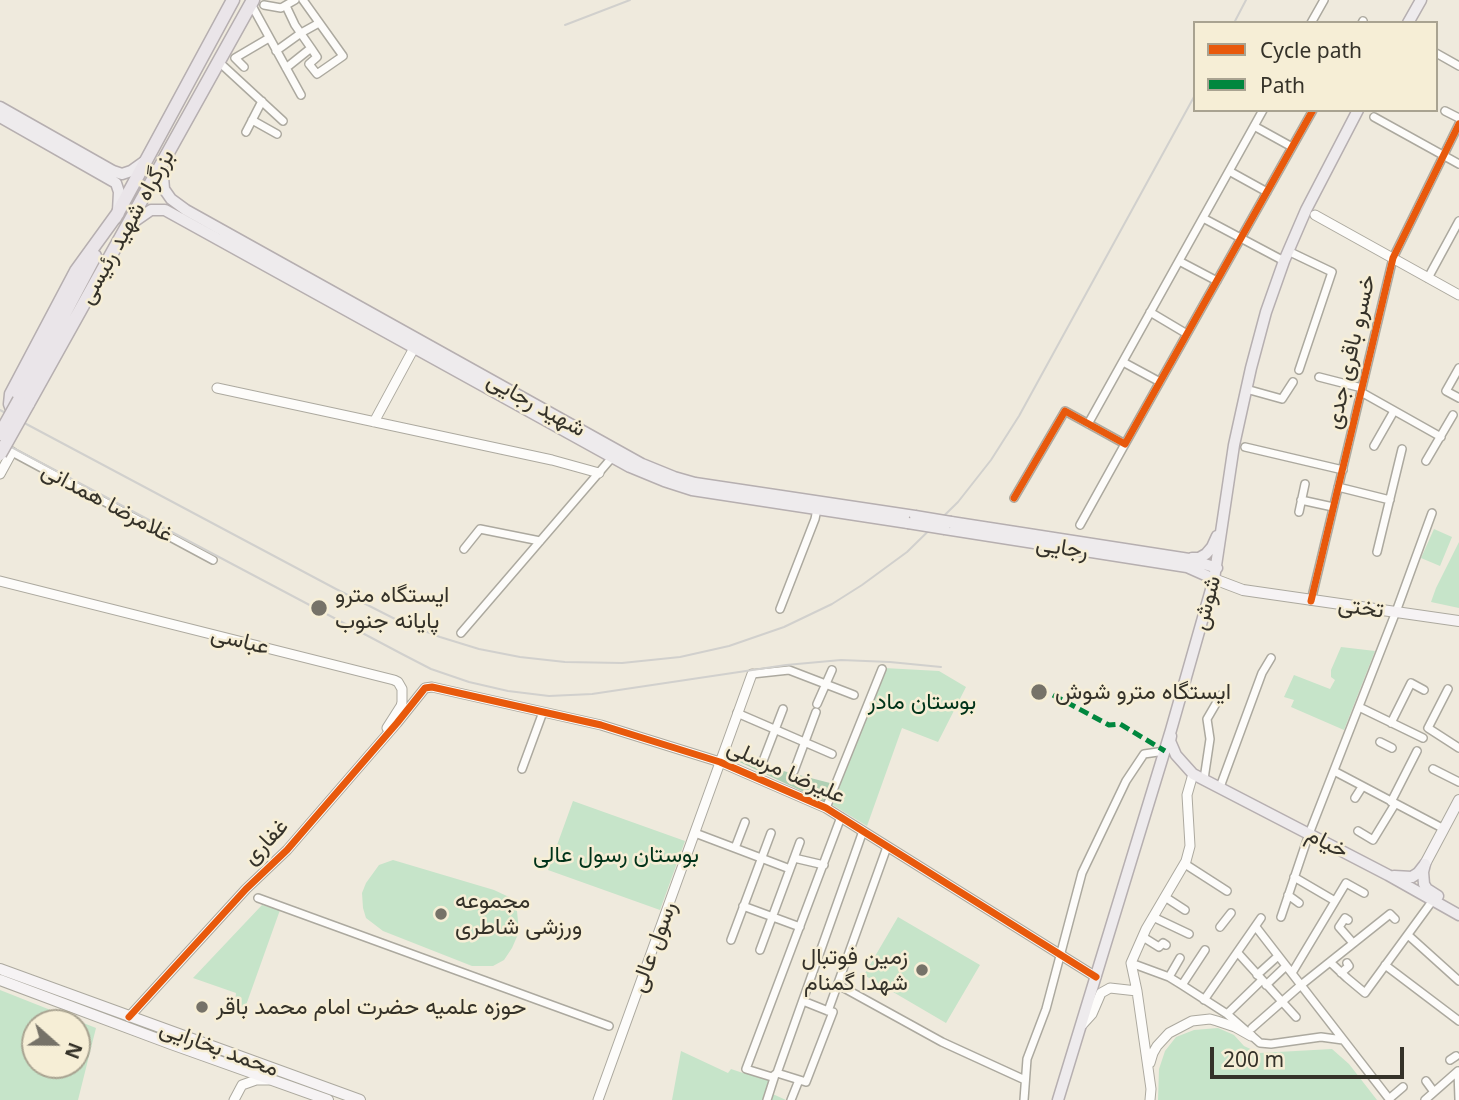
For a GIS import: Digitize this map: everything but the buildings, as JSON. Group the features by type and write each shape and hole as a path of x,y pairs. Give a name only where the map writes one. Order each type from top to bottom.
{"highway":[{"name":"بزرگراه شهید رئیسی","path":"6,453 24,402 118,213 233,0"},
{"name":"بزرگراه شهید رئیسی","path":"0,434 24,402 132,224 219,62 256,3"},
{"path":"118,213 76,271 11,394 10,404 17,413 28,414 36,406 106,280 132,224"}],"main road":[{"path":"1409,21 1421,0"},
{"path":"0,107 111,175 119,192 118,213"},
{"name":"شوش","path":"1058,1100 1218,576 1234,445 1266,312 1306,210 1358,112"},
{"path":"0,117 111,175 131,171 145,161"},
{"path":"162,165 164,189 184,215"},
{"path":"132,224 151,210 184,215"},
{"name":"شهید رجایی","path":"184,215 414,348 615,454 695,483 911,519"},
{"name":"شهید رجایی","path":"184,215 615,454 629,467 692,490 817,509 911,519"},
{"name":"رجایی","path":"911,519 1187,567 1201,567"},
{"name":"رجایی","path":"948,525 1189,559 1201,567"},
{"path":"1189,559 1206,554 1222,528"},
{"path":"1201,567 1218,576"},
{"name":"تختی","path":"1218,576 1243,590 1459,621"},
{"path":"1171,730 1172,748 1193,774"},
{"name":"خیام","path":"1193,774 1432,896 1459,915"},
{"path":"1388,875 1412,877 1418,873 1456,813 1459,800"},
{"path":"1425,864 1424,884 1432,896 1459,907"},
{"name":"محمد بخارایی","path":"0,969 360,1100"},
{"name":"محمد بخارایی","path":"0,980 328,1100"},
{"path":"129,1017 135,1031"}],"street":[{"path":"256,3 281,8 295,0"},
{"path":"286,6 317,57 309,64 317,74 343,56 303,0"},
{"path":"1312,21 1324,0"},
{"path":"256,3 279,62 286,68 300,95"},
{"path":"276,51 319,23"},
{"path":"244,67 235,58 269,37"},
{"path":"286,68 311,48"},
{"path":"1438,54 1459,66"},
{"path":"219,62 283,121"},
{"path":"246,132 262,101"},
{"path":"1445,111 1459,118"},
{"path":"1088,424 1262,112"},
{"path":"1080,525 1312,112"},
{"path":"1374,117 1459,164"},
{"path":"252,120 277,134"},
{"name":"خسرو باقری جدی","path":"1311,601 1393,258 1459,124"},
{"path":"1254,126 1292,147"},
{"path":"1229,171 1267,192"},
{"path":"1315,215 1459,294"},
{"path":"1203,218 1240,239 1332,272 1299,370"},
{"path":"1428,278 1459,221"},
{"path":"1179,261 1217,281"},
{"path":"1150,312 1187,334"},
{"path":"374,422 414,348"},
{"path":"1122,362 1160,382"},
{"path":"1459,368 1446,391 1459,398"},
{"path":"1319,377 1362,390 1440,437"},
{"path":"1246,389 1282,399 1293,382"},
{"path":"218,388 552,460 600,473"},
{"path":"1014,498 1065,411 1125,444"},
{"path":"1374,446 1394,411"},
{"path":"1426,461 1453,415"},
{"name":"غلامرضا همدانی","path":"0,446 6,453 213,560"},
{"path":"1245,447 1343,470"},
{"path":"1377,552 1402,449"},
{"path":"0,474 6,453"},
{"path":"461,633 615,454"},
{"path":"1299,512 1305,484"},
{"path":"1338,487 1390,500"},
{"path":"1301,500 1334,508"},
{"path":"780,609 817,509"},
{"path":"1281,916 1309,834 1432,513"},
{"path":"464,549 480,529 540,541"},
{"name":"عباسی","path":"0,582 394,680 402,689 401,706 369,755"},
{"path":"1220,788 1262,673 1271,658"},
{"path":"827,808 882,669"},
{"path":"752,674 789,670 854,695"},
{"path":"794,771 832,670"},
{"name":"رسول عالی","path":"597,1100 752,674"},
{"path":"1391,723 1411,683 1424,690"},
{"name":"غفاری","path":"129,1017 246,890 287,850 425,688"},
{"name":"علیرضا مرسلی","path":"425,688 457,692 601,725 720,762 827,808 1096,977"},
{"path":"1448,689 1428,728 1459,748"},
{"path":"1204,779 1210,739 1206,719 1221,695"},
{"path":"1359,707 1423,738"},
{"path":"763,761 783,709"},
{"path":"522,769 543,712"},
{"path":"737,713 832,754"},
{"path":"1380,742 1392,748"},
{"path":"1024,1100 1027,1059 1045,1009 1082,873 1126,781 1143,754 1165,751"},
{"path":"1357,831 1373,840 1417,751"},
{"path":"1433,769 1444,779 1459,782"},
{"path":"1334,771 1444,829"},
{"path":"1150,1100 1149,1068 1131,963 1153,917 1185,864 1190,846 1187,795 1193,774"},
{"path":"1355,798 1362,786"},
{"path":"803,1081 776,1074 772,1077 746,1069 841,817"},
{"path":"736,848 745,822"},
{"path":"767,1100 863,831"},
{"path":"695,833 790,869"},
{"path":"731,940 771,833"},
{"path":"760,950 800,842"},
{"path":"828,1011 887,847"},
{"path":"794,858 824,865"},
{"path":"1185,864 1198,878 1227,891"},
{"path":"1294,877 1335,901"},
{"path":"1292,973 1346,883 1364,893"},
{"path":"1288,895 1299,902"},
{"path":"1330,962 1365,993 1408,935 1432,896"},
{"path":"1165,897 1185,910"},
{"path":"258,898 609,1026"},
{"path":"743,906 800,927"},
{"path":"1220,927 1231,913"},
{"path":"1251,1032 1301,985 1392,916"},
{"path":"1153,917 1189,934"},
{"path":"1204,1000 1261,918"},
{"path":"1348,920 1345,918 1339,927 1353,947"},
{"path":"1256,927 1387,1098 1402,1087"},
{"path":"1408,935 1459,981"},
{"path":"1143,937 1159,947 1163,943 1166,945"},
{"path":"1182,985 1205,950"},
{"path":"1238,953 1296,1017"},
{"path":"1227,1014 1262,980 1278,956"},
{"path":"1169,977 1180,958"},
{"path":"1131,963 1169,977 1182,985 1227,1014 1251,1032 1260,1043 1321,1037 1343,1040"},
{"path":"1341,973 1349,965 1347,963"},
{"path":"1385,965 1459,1021"},
{"path":"1262,980 1286,966"},
{"path":"844,988 942,1042 1025,1080"},
{"path":"1081,1026 1092,1014 1101,993 1110,988 1137,991"},
{"path":"791,1100 803,1081 833,1013 803,1001"},
{"path":"1149,1068 1153,1053 1162,1040 1177,1028 1192,1021 1210,1019 1251,1032"},
{"path":"1425,1100 1458,1071"},
{"path":"1458,1071 1459,1099"},
{"path":"234,1100 242,1085 256,1080 270,1080"},
{"path":"1426,1081 1434,1092"}],"green space":[{"path":"1434,529 1452,537 1440,566 1421,558"},
{"path":"1459,542 1459,608 1431,602 1436,588"},
{"path":"1341,647 1375,651 1344,730 1291,707 1294,700 1284,697 1294,675 1330,689 1335,680 1331,677 1331,670"},
{"name":"بوستان مادر","path":"884,668 939,671 966,687 938,742 902,728 867,826 831,804"},
{"path":"729,757 830,783 827,803"},
{"name":"بوستان رسول عالی","path":"573,801 685,841 660,910 548,870"},
{"name":"مجموعه ورزشی شاطری","path":"393,860 494,890 509,897 517,911 519,932 504,960 493,966 472,966 383,931 366,918 362,893 366,883 379,865"},
{"path":"262,905 280,910 245,1008 235,1004 236,993 193,978"},
{"name":"زمین فوتبال شهدا گمنام","path":"898,917 980,965 946,1023 864,975"},
{"path":"0,990 48,1009 21,1009 21,1079 83,1079 78,1100 0,1100"},
{"path":"91,1026 96,1028 91,1048"},
{"path":"1218,1028 1234,1035 1244,1046 1259,1053 1332,1049 1349,1064 1377,1100 1158,1100 1159,1069 1165,1051 1176,1037 1194,1030"},
{"path":"681,1051 728,1073 731,1069 772,1079 766,1091 786,1100 672,1100"}],"railway":[{"path":"565,25 630,0"},
{"path":"1235,21 1246,0"},
{"path":"0,410 336,589 399,621 440,637 479,649 565,662 622,663 680,657 729,646 784,627 832,604 907,552 958,502 991,460 1019,416 1193,99"},
{"path":"0,441 431,669 469,682 508,691 549,696 592,694 786,665 841,660 941,667"}],"marked path":[{"path":"1053,695 1109,725 1120,724 1165,751"}],"cycle path":[{"path":"1014,498 1065,411 1125,444 1312,112"},
{"path":"1311,601 1393,258 1459,124"},
{"path":"129,1017 246,889 287,850 425,688 432,687 601,725 720,762 826,808 1096,977"}],"place":[{"name":"ایستگاه مترو پایانه جنوب","path":"319,608"},
{"name":"ایستگاه مترو شوش","path":"1039,692"},
{"name":"مجموعه ورزشی شاطری","path":"441,914"},
{"name":"زمین فوتبال شهدا گمنام","path":"922,970"},
{"name":"حوزه علمیه حضرت امام محمد باقر","path":"202,1007"}]}
